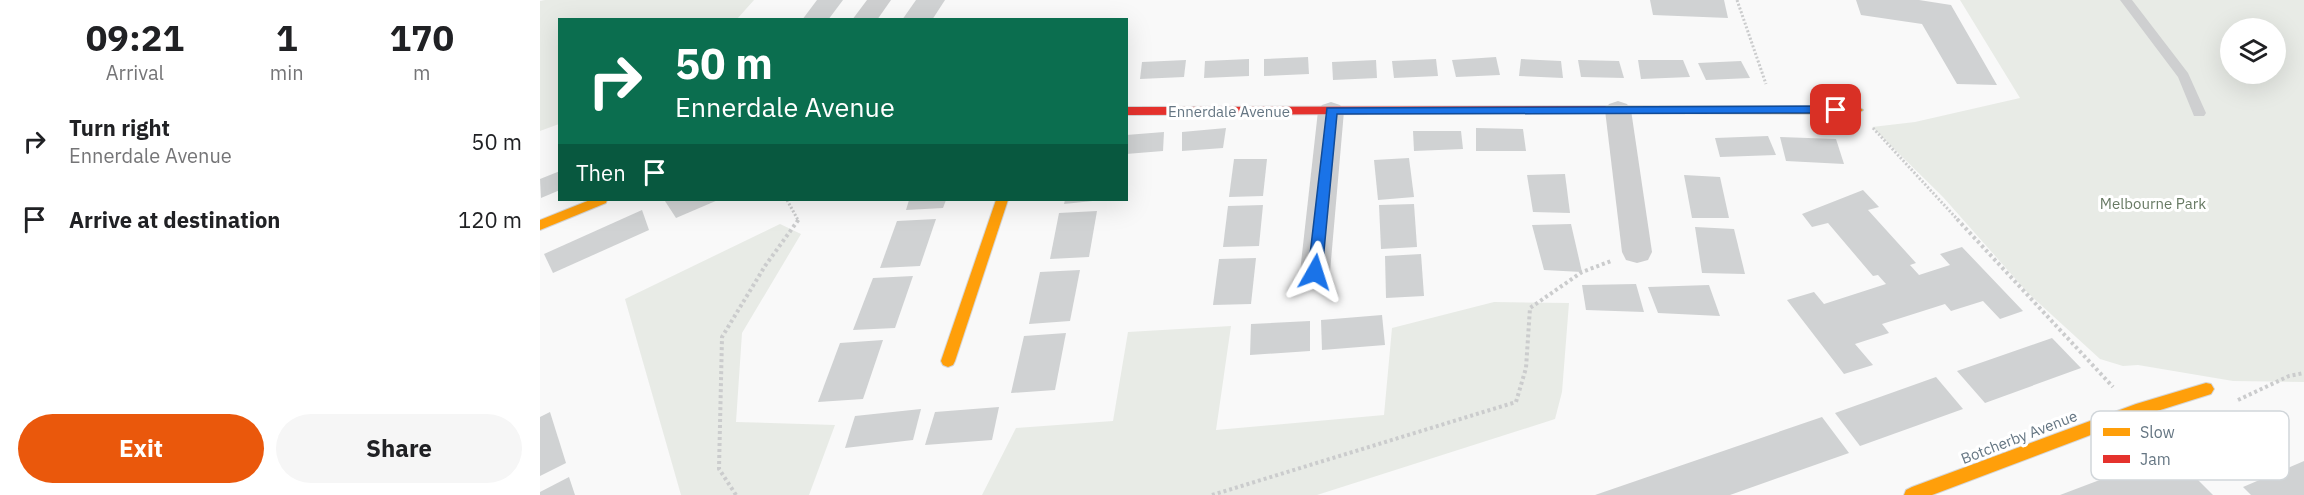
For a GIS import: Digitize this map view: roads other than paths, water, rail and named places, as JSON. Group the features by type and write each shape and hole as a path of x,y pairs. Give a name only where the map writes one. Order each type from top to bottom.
{"street":[{"path":"866,18 879,0"},
{"path":"1618,110 1637,252"},
{"name":"Ennerdale Avenue","path":"1128,111 1857,110"},
{"path":"1315,272 1331,111"},
{"path":"540,225 599,201"},
{"path":"948,361 1002,201"},
{"name":"Botcherby Avenue","path":"2136,411 2206,389"},
{"name":"Botcherby Avenue","path":"1912,495 2091,428"}],"lane":[{"path":"2126,0 2184,76 2199,113"}],"park label":[{"name":"Melbourne Park","path":"2153,203"}]}
